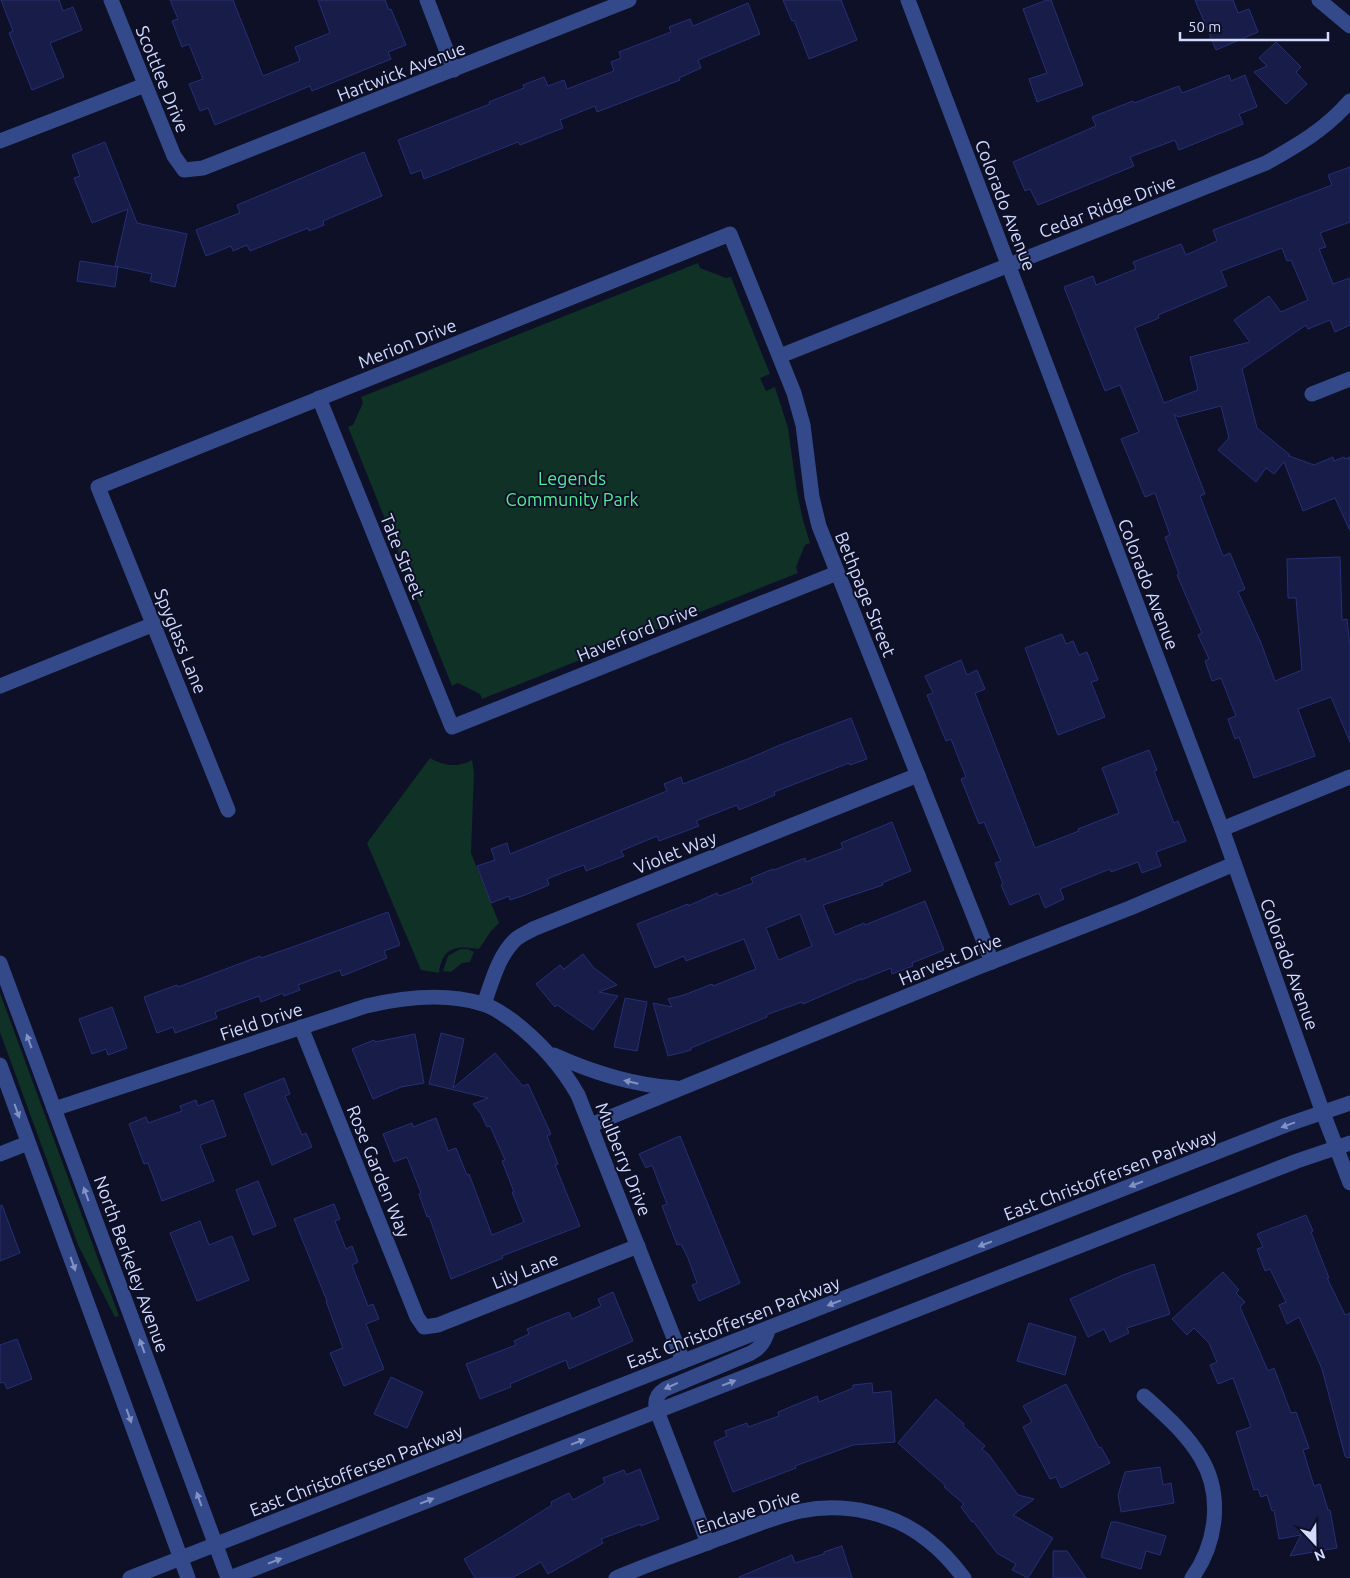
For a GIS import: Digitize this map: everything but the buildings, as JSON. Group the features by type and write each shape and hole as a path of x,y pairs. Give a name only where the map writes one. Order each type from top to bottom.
{"street":[{"name":"Scottlee Drive","path":"111,0 174,156 184,170"},
{"path":"427,0 454,70"},
{"name":"Hartwick Avenue","path":"184,170 203,168 629,0"},
{"name":"Colorado Avenue","path":"908,0 1222,829 1322,1113 1343,1146 1350,1183"},
{"path":"1318,0 1350,26"},
{"path":"0,142 145,85"},
{"name":"Cedar Ridge Drive","path":"780,356 1266,163 1321,130 1350,101"},
{"name":"Bethpage Street","path":"730,234 794,393 803,425 812,497 817,519 992,962"},
{"name":"Merion Drive","path":"98,487 730,234"},
{"path":"1312,394 1350,378"},
{"name":"Tate Street","path":"319,398 452,727"},
{"name":"Spyglass Lane","path":"98,487 228,810"},
{"name":"Haverford Drive","path":"452,727 837,573"},
{"path":"0,686 154,624"},
{"name":"Violet Way","path":"484,1004 494,976 507,949 517,938 534,929 918,775"},
{"path":"1222,829 1350,777"},
{"name":"Harvest Drive","path":"591,1124 1130,908 1234,864"},
{"name":"North Berkeley Avenue","path":"0,963 229,1578"},
{"name":"Field Drive","path":"54,1109 366,1006 396,999 426,996 455,998 484,1004"},
{"name":"Mulberry Drive","path":"484,1004 522,1028 550,1053 578,1095 683,1361"},
{"name":"Rose Garden Way","path":"301,1027 416,1317 424,1327"},
{"name":"Harvest Drive","path":"550,1053 594,1072 616,1079 680,1089"},
{"path":"0,1065 188,1578"},
{"name":"East Christoffersen Parkway","path":"130,1578 683,1361 1350,1103"},
{"path":"0,1154 28,1143"},
{"path":"229,1578 1297,1161 1343,1146"},
{"name":"Lily Lane","path":"424,1327 438,1325 638,1246"},
{"path":"708,1543 657,1411 656,1401 662,1391 752,1353 762,1345 769,1328"},
{"path":"1144,1396 1192,1444 1201,1458 1212,1484 1215,1511 1212,1535 1202,1562 1192,1578"},
{"name":"Enclave Drive","path":"616,1578 772,1519 802,1511 831,1508 860,1510 898,1522 921,1535 949,1560 964,1578"}],"green space":[{"name":"Legends Community Park","path":"698,263 700,268 726,278 731,277 770,374 760,378 766,391 775,387 788,428 797,492 810,543 805,545 796,567 798,573 482,699 480,694 458,683 452,686 348,427 353,425 363,403 361,397"},
{"path":"430,758 440,763 451,765 467,763 472,760 474,773 471,853 499,923 479,949 463,947 447,953 443,958 439,973 421,970 367,843"},
{"path":"460,949 468,949 474,952 470,962 462,963 451,972 443,971 448,956"},
{"path":"0,993 119,1316 115,1317 78,1245 0,1032"}]}
